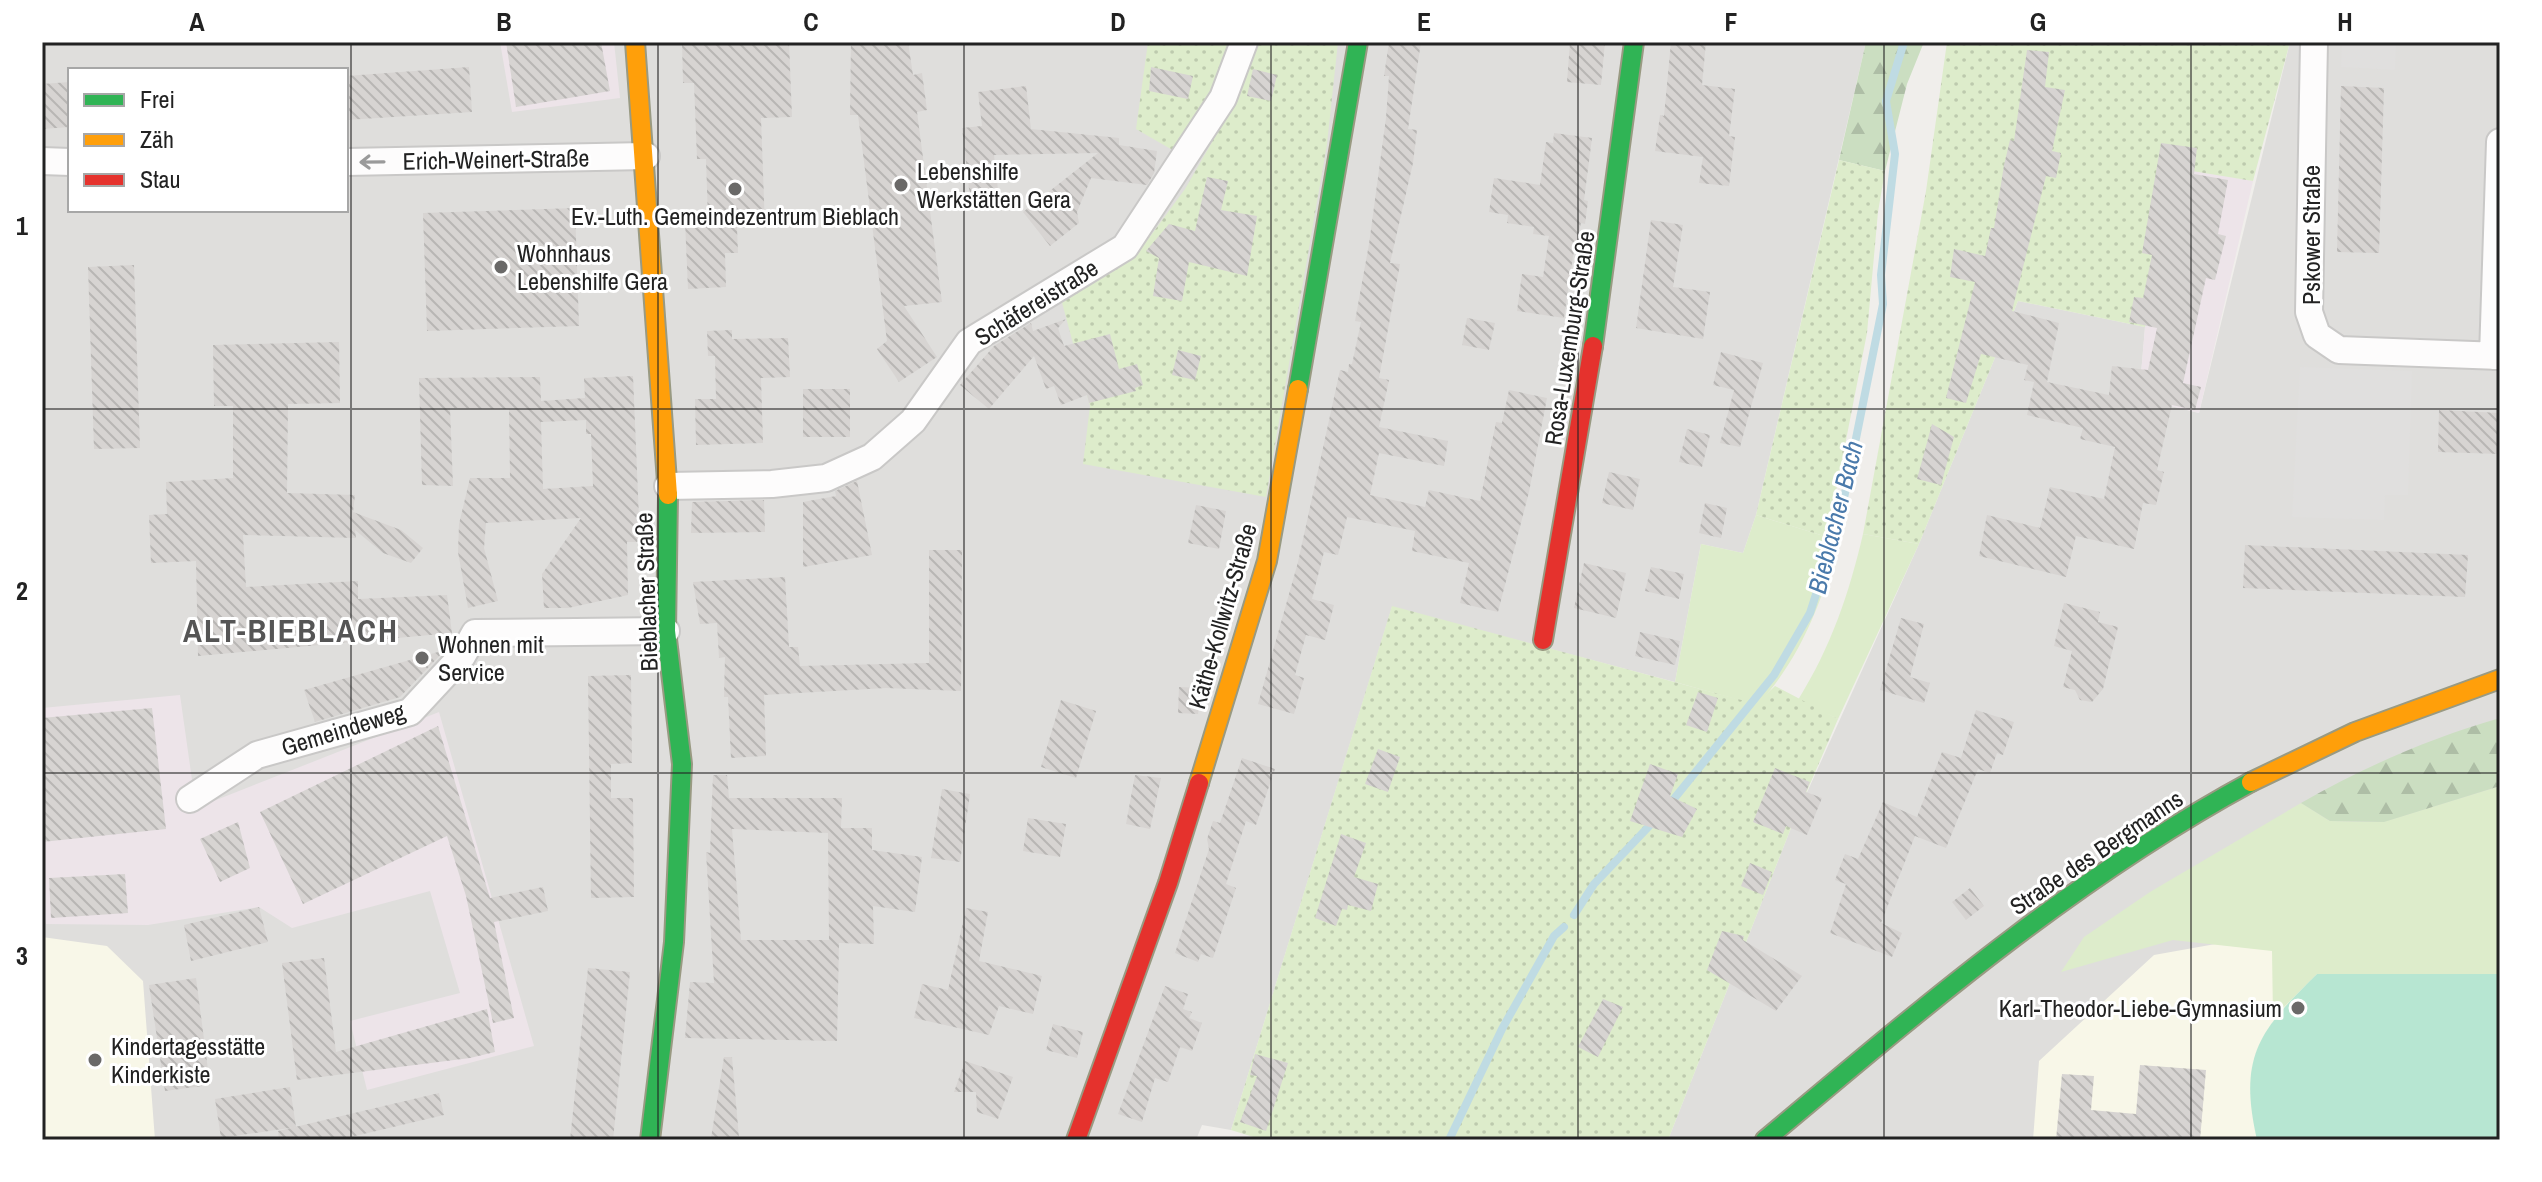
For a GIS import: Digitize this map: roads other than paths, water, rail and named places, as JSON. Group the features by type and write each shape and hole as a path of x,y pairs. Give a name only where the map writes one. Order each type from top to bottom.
{"street":[{"name":"Bieblacher Straße","path":"635,42 646,156 668,486 666,631 682,764 674,942 650,1140"},
{"name":"Schäfereistraße","path":"668,486 772,484 826,478 872,457 913,421 969,342 1125,247 1223,98 1244,42"},
{"name":"Käthe-Kollwitz-Straße","path":"1076,1140 1168,883 1267,561 1346,125 1358,42"},
{"name":"Rosa-Luxemburg-Straße","path":"1543,640 1605,275 1634,42"},
{"name":"Pskower Straße","path":"2314,42 2309,312 2317,335 2339,350 2497,356"},
{"path":"2497,356 2500,142"},
{"name":"Erich-Weinert-Straße","path":"348,162 646,156"},
{"path":"42,161 68,162"},
{"name":"Gemeindeweg","path":"190,799 257,755 410,712 462,656 475,633 666,631"},
{"name":"Straße des Bergmanns","path":"1765,1140 2036,920 2137,849 2214,801 2305,755 2425,703 2500,679"}],"waterway":[{"name":"Bieblacher Bach","path":"1669,805 1774,675 1810,613 1839,523 1883,304 1881,275 1895,154 1886,101 1904,42"},
{"name":"Bieblacher Bach","path":"1574,915 1594,884 1654,821"},
{"name":"Bieblacher Bach","path":"1449,1140 1502,1029 1554,936 1564,927"}],"place":[{"name":"Lebenshilfe Werkstätten Gera","path":"901,185"},
{"name":"Ev.-Luth. Gemeindezentrum Bieblach","path":"735,189"},
{"name":"Wohnhaus Lebenshilfe Gera","path":"501,267"},
{"name":"Wohnen mit Service","path":"422,658"},
{"name":"Karl-Theodor-Liebe-Gymnasium","path":"2298,1008"},
{"name":"Kindertagesstätte Kinderkiste","path":"95,1060"}],"district":[{"name":"ALT-BIEBLACH","path":"291,630"}]}
